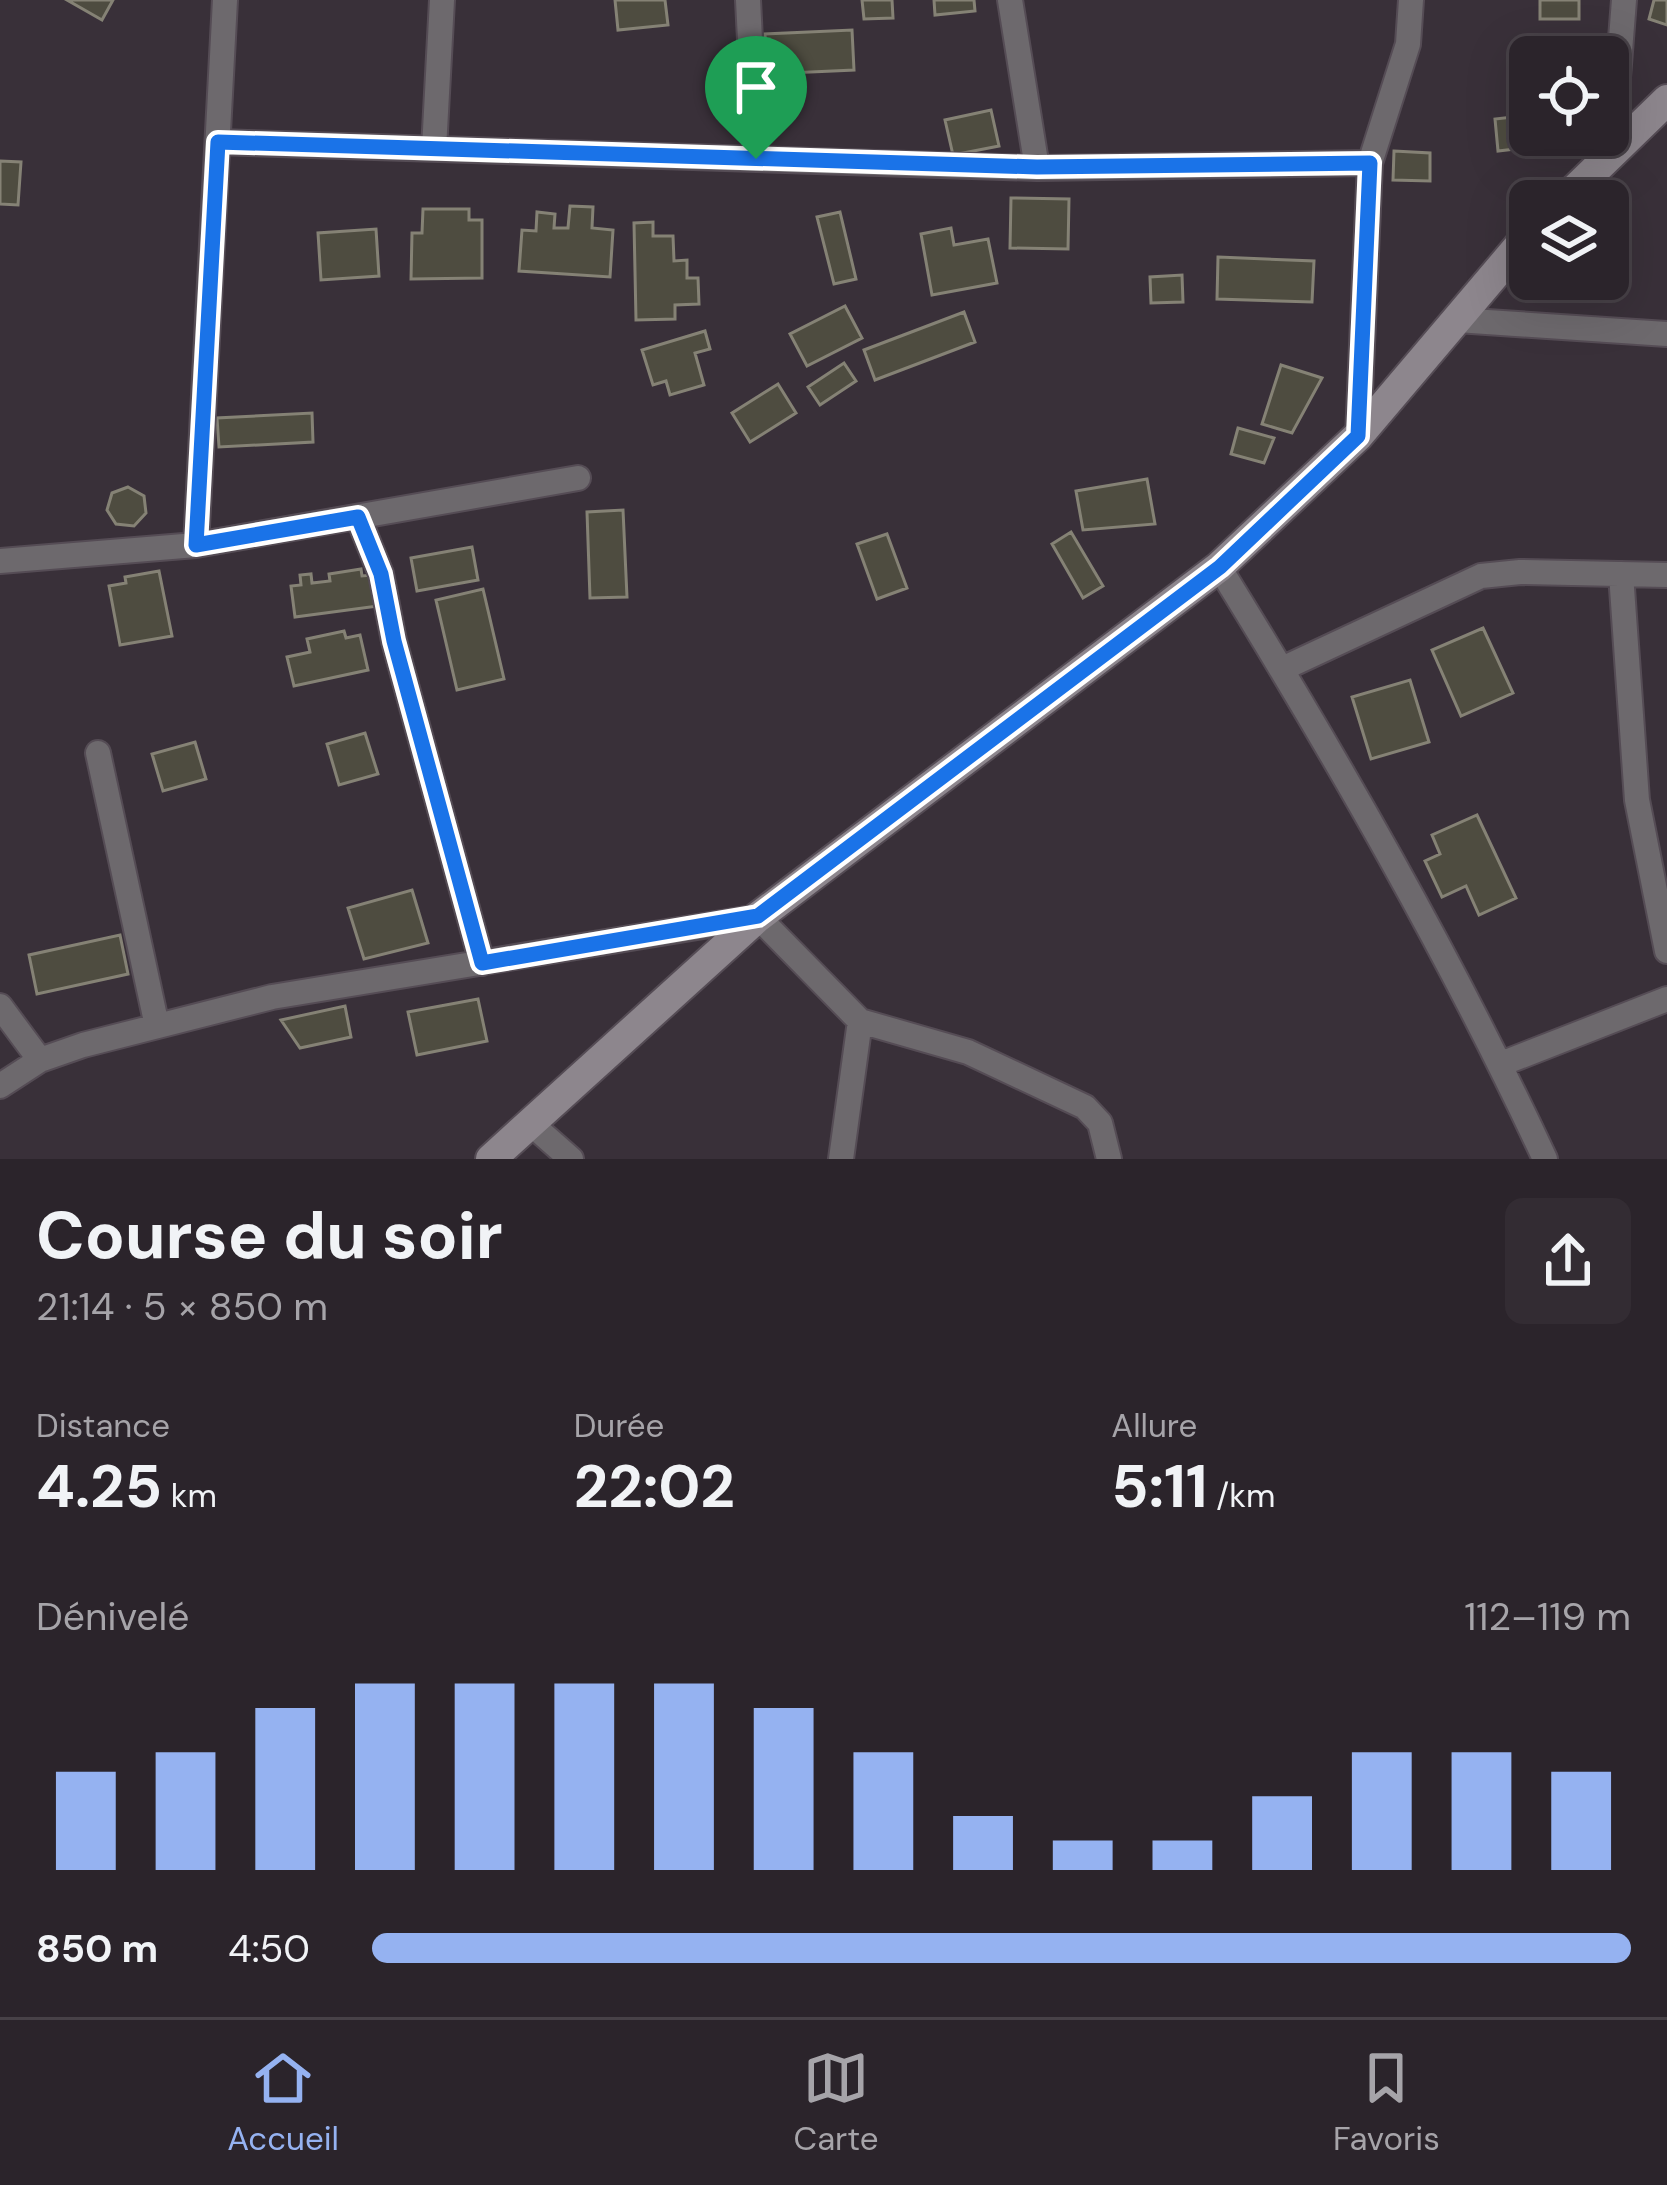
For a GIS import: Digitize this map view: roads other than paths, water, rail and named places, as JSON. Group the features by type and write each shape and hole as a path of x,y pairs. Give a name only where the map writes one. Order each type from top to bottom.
{"street":[{"path":"196,545 225,0"},
{"path":"434,149 442,0"},
{"path":"748,0 756,159"},
{"path":"1010,0 1037,167"},
{"path":"1358,436 1370,163 1408,44 1411,0"},
{"path":"1621,36 1624,0"},
{"path":"1629,137 1667,100"},
{"path":"218,142 1037,167 1370,163"},
{"path":"1585,180 1610,156"},
{"path":"490,1159 758,916 1220,567 1358,436 1509,258"},
{"path":"1457,320 1667,334"},
{"path":"0,561 196,545 578,478"},
{"path":"358,517 381,574 394,641 482,963"},
{"path":"1220,567 1282,669 1501,1064 1545,1159"},
{"path":"1282,669 1481,576 1520,572 1667,575"},
{"path":"1621,574 1637,800 1667,951"},
{"path":"98,753 157,1026"},
{"path":"0,1086 40,1060 272,997 758,916"},
{"path":"758,916 860,1021 968,1052 1085,1107 1100,1123 1109,1159"},
{"path":"1501,1064 1667,999"},
{"path":"0,1006 40,1060"},
{"path":"841,1159 860,1021"},
{"path":"529,1122 571,1159"}]}
